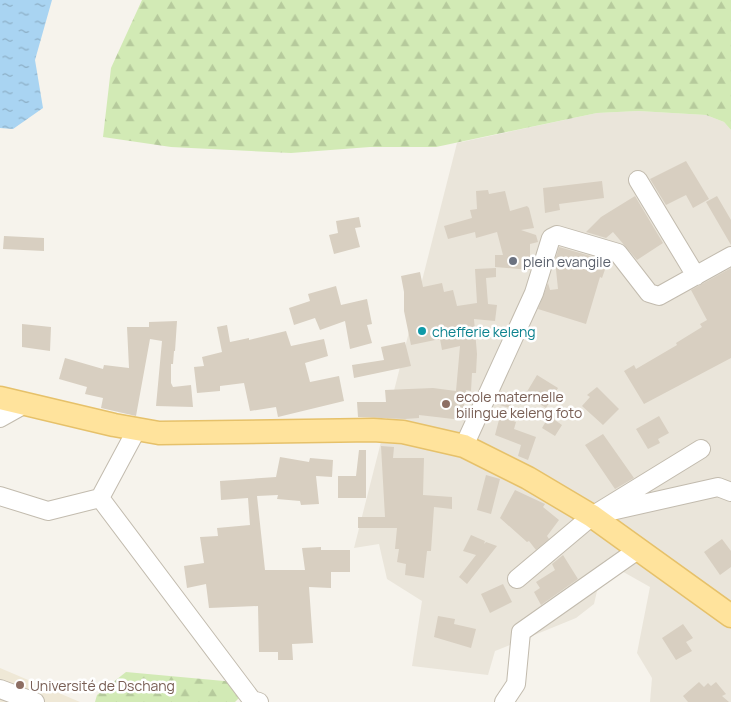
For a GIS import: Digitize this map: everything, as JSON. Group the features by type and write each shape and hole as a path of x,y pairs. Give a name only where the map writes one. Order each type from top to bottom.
{"main road":[{"path":"0,398 159,433 373,430 403,432 464,446 528,478 592,516 731,616"}],"street":[{"path":"638,180 696,276"},
{"path":"464,446 534,293 552,238 557,235 618,253 648,293 653,296 659,296 731,256"},
{"path":"0,418 25,404"},
{"path":"0,496 48,511 100,498 137,429"},
{"path":"517,579 592,516 701,449"},
{"path":"592,516 718,487 731,492"},
{"path":"100,498 252,700 259,702"},
{"path":"504,702 516,684 521,632 639,549"},
{"path":"0,689 36,702"}],"shaded area":[{"path":"638,111 706,115 724,122 731,130 731,702 650,702 652,678 637,653 650,587 604,561 594,604 576,618 495,651 488,675 412,666 422,601 387,579 379,544 354,548 457,143 597,113"},
{"name":"Université de Dschang","path":"0,668 80,702 0,702"}],"green space":[{"path":"142,0 731,0 731,130 724,122 706,115 638,111 597,113 436,147 370,147 291,153 171,147 103,137 111,68"},
{"path":"126,672 235,682 239,698 235,702 95,702 97,695"}],"water":[{"path":"0,0 52,0 35,60 43,108 13,129 0,128"}],"building":[{"path":"686,161 709,199 693,208 686,195 666,205 650,179"},
{"path":"602,181 604,198 559,204 560,210 545,213 543,188"},
{"path":"488,190 489,194 505,191 510,211 527,206 529,208 534,228 521,230 536,235 538,242 530,244 530,270 495,267 495,255 503,255 497,232 476,238 475,232 448,239 444,226 472,218 470,210 477,209 476,191"},
{"path":"635,196 663,243 637,260 613,232 606,238 586,232 601,217"},
{"path":"717,196 731,220 731,245 706,202"},
{"path":"359,217 361,227 355,228 360,247 334,254 329,235 338,233 336,221"},
{"path":"4,236 44,238 44,251 3,249"},
{"path":"559,247 608,261 602,278 600,277 586,324 538,309 548,283 550,290 558,289 555,260"},
{"path":"496,268 496,277 486,278 488,304 497,305 495,321 474,319 477,354 476,373 472,373 471,391 466,390 462,420 419,415 419,418 405,419 358,417 357,402 386,402 385,390 433,388 456,391 460,346 442,350 440,339 411,345 404,311 404,292 401,276 420,272 423,287 442,283 444,292 453,290 457,306 477,303 475,269"},
{"path":"731,268 731,358 644,404 624,371 634,365 636,369 677,345 676,343 702,327 700,324 707,320 691,290"},
{"path":"336,286 341,305 367,299 372,324 367,325 372,343 350,349 345,321 320,330 315,318 294,325 289,308 310,301 308,294"},
{"path":"177,321 175,351 173,364 171,364 171,383 173,387 191,385 193,407 156,406 162,341 150,339 136,416 101,408 103,398 85,394 87,387 59,379 65,358 103,369 104,365 129,368 127,327 149,327 149,322"},
{"path":"22,324 51,327 50,351 22,347"},
{"path":"227,325 230,342 249,338 249,340 286,331 291,346 324,339 328,356 305,363 310,382 339,376 344,401 278,417 276,407 250,411 244,383 220,386 220,391 197,393 194,367 204,366 202,357 222,352 217,327"},
{"path":"405,342 411,366 354,378 352,365 384,360 381,347"},
{"path":"537,375 558,388 546,408 525,395"},
{"path":"597,387 619,409 603,425 582,406 590,397 587,395"},
{"path":"501,391 514,395 510,408 496,404"},
{"path":"500,416 516,422 514,429 536,437 528,460 518,456 521,445 495,435"},
{"path":"549,416 562,425 555,436 542,428"},
{"path":"659,416 669,433 658,439 660,443 648,449 636,429"},
{"path":"603,434 634,478 615,489 585,445"},
{"path":"381,446 394,447 393,458 424,458 423,495 452,497 452,509 434,507 431,551 427,551 424,578 405,575 406,564 397,562 399,549 395,549 397,528 358,528 358,517 385,517"},
{"path":"359,450 366,450 366,498 338,498 338,476 356,476"},
{"path":"280,457 309,462 310,458 333,460 332,477 316,476 319,504 301,505 300,501 277,499 278,495 257,496 265,570 305,570 302,548 321,547 321,550 350,550 350,572 331,572 331,588 309,587 313,643 292,644 293,660 278,660 278,652 259,652 258,606 209,608 206,584 187,588 184,566 204,563 200,537 218,536 217,528 250,525 248,498 221,500 220,481 276,477"},
{"path":"486,475 500,479 491,514 477,510"},
{"path":"515,490 545,504 543,507 559,520 547,536 549,539 536,550 529,541 527,542 500,518"},
{"path":"471,535 485,541 484,544 486,542 497,546 467,584 459,577 476,555 463,551"},
{"path":"722,539 731,551 731,567 720,575 704,552"},
{"path":"563,555 578,579 541,605 534,592 540,588 536,582 555,570 552,564"},
{"path":"503,584 512,602 490,613 481,594"},
{"path":"438,616 455,619 454,624 476,629 471,648 434,637"},
{"path":"683,624 693,638 686,642 692,651 676,660 662,638"},
{"path":"699,682 704,687 708,683 711,686 716,682 726,694 722,696 729,702 688,702 683,696"}],"place":[{"name":"plein evangile","path":"513,261"},
{"name":"chefferie keleng","path":"422,331"},
{"name":"ecole maternelle bilingue keleng foto","path":"446,404"},
{"name":"Université de Dschang","path":"20,685"}]}
